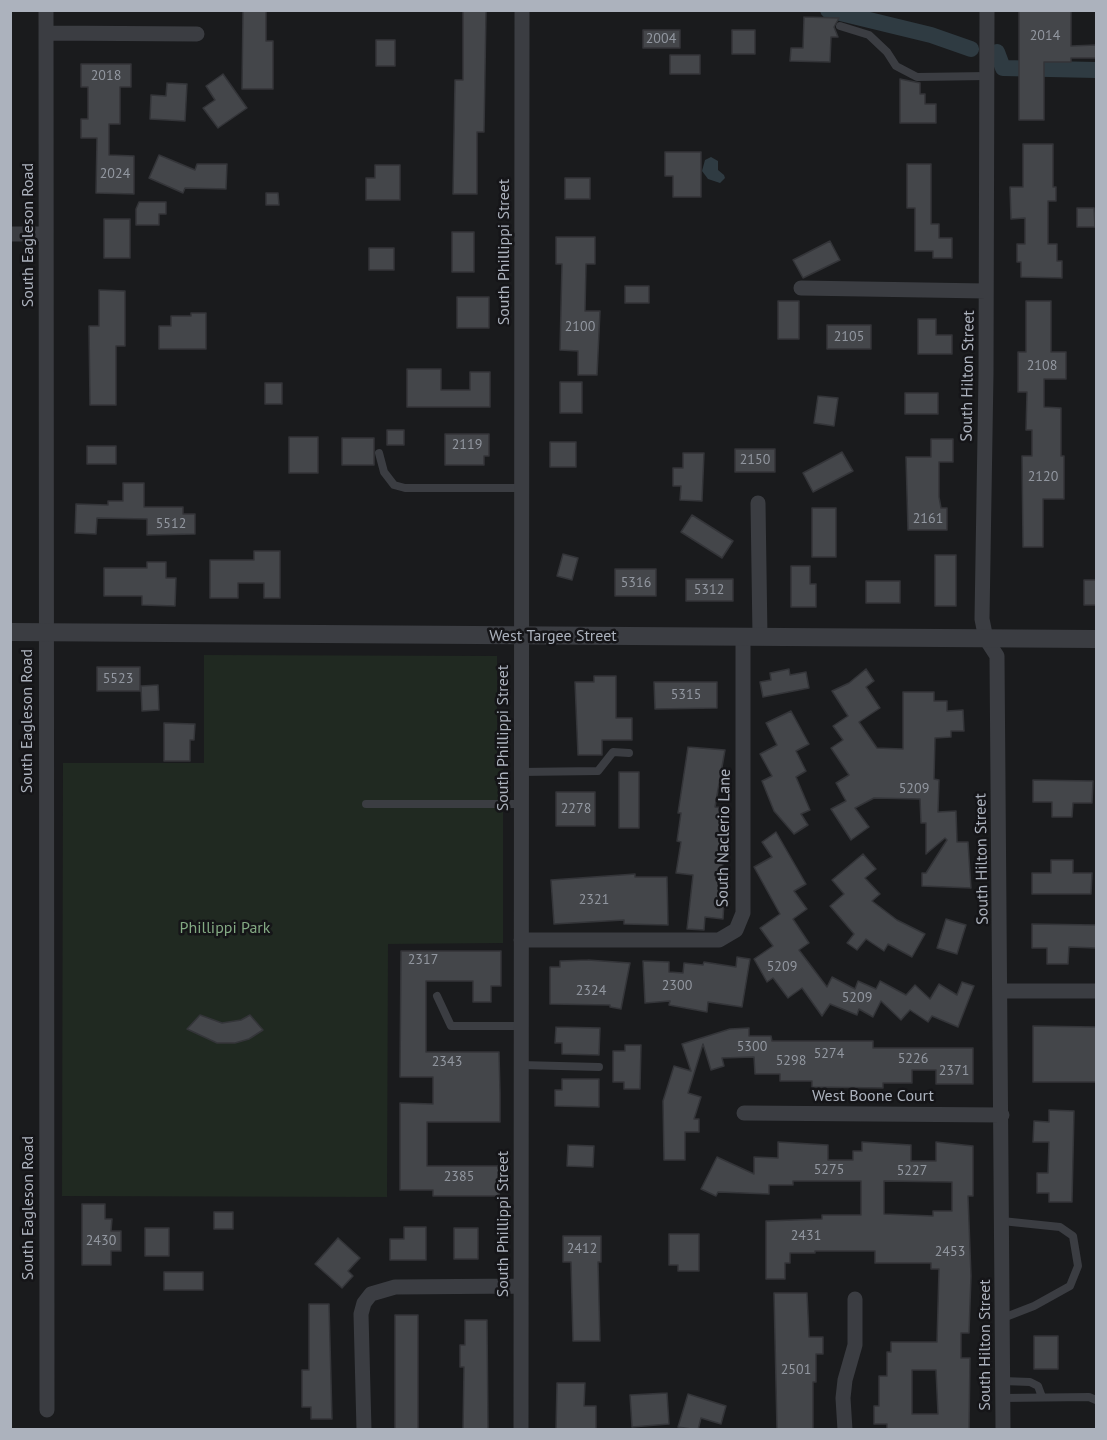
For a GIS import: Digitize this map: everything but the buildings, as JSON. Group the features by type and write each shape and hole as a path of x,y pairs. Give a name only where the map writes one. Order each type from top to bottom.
{"street":[{"name":"South Eagleson Road","path":"46,10 47,1410"},
{"name":"South Phillippi Street","path":"521,1430 522,10"},
{"name":"South Hilton Street","path":"987,10 982,619 986,639 997,656 1003,1430"},
{"path":"45,33 197,34"},
{"path":"10,234 45,234"},
{"name":"South Hilton Street","path":"801,288 986,291"},
{"name":"South Naclerio Lane","path":"521,940 719,940 736,930 743,913 758,503"},
{"name":"West Targee Street","path":"10,632 1096,639"},
{"path":"1001,991 1096,991"},
{"name":"West Boone Court","path":"744,1113 1002,1115"},
{"path":"364,1430 361,1314 364,1303 371,1294 395,1287 521,1286"},
{"path":"845,1430 843,1398 847,1371 855,1345 855,1299"}],"lane":[{"path":"840,26 869,35 887,52 896,66 916,77 987,76"},
{"path":"379,453 384,472 394,485 405,488 522,488"},
{"path":"522,772 598,771 613,752 629,753"},
{"path":"366,804 522,804"},
{"path":"437,996 451,1026 521,1026"},
{"path":"521,1065 599,1067"},
{"path":"1002,1221 1060,1227 1073,1236 1078,1266 1070,1286 1034,1306 1003,1318"},
{"path":"1003,1381 1030,1382 1038,1386 1042,1397"},
{"path":"1003,1398 1089,1396 1096,1400"}],"green space":[{"name":"Phillippi Park","path":"204,655 497,656 497,758 503,769 503,943 388,944 387,1197 62,1196 63,763 204,763"}],"shaded area":[{"path":"711,157 718,161 718,170 724,175 725,178 720,183 708,179 702,171 705,160"}],"waterway":[{"path":"828,10 931,35 971,49"},
{"path":"997,52 1003,68 1096,70"}]}
